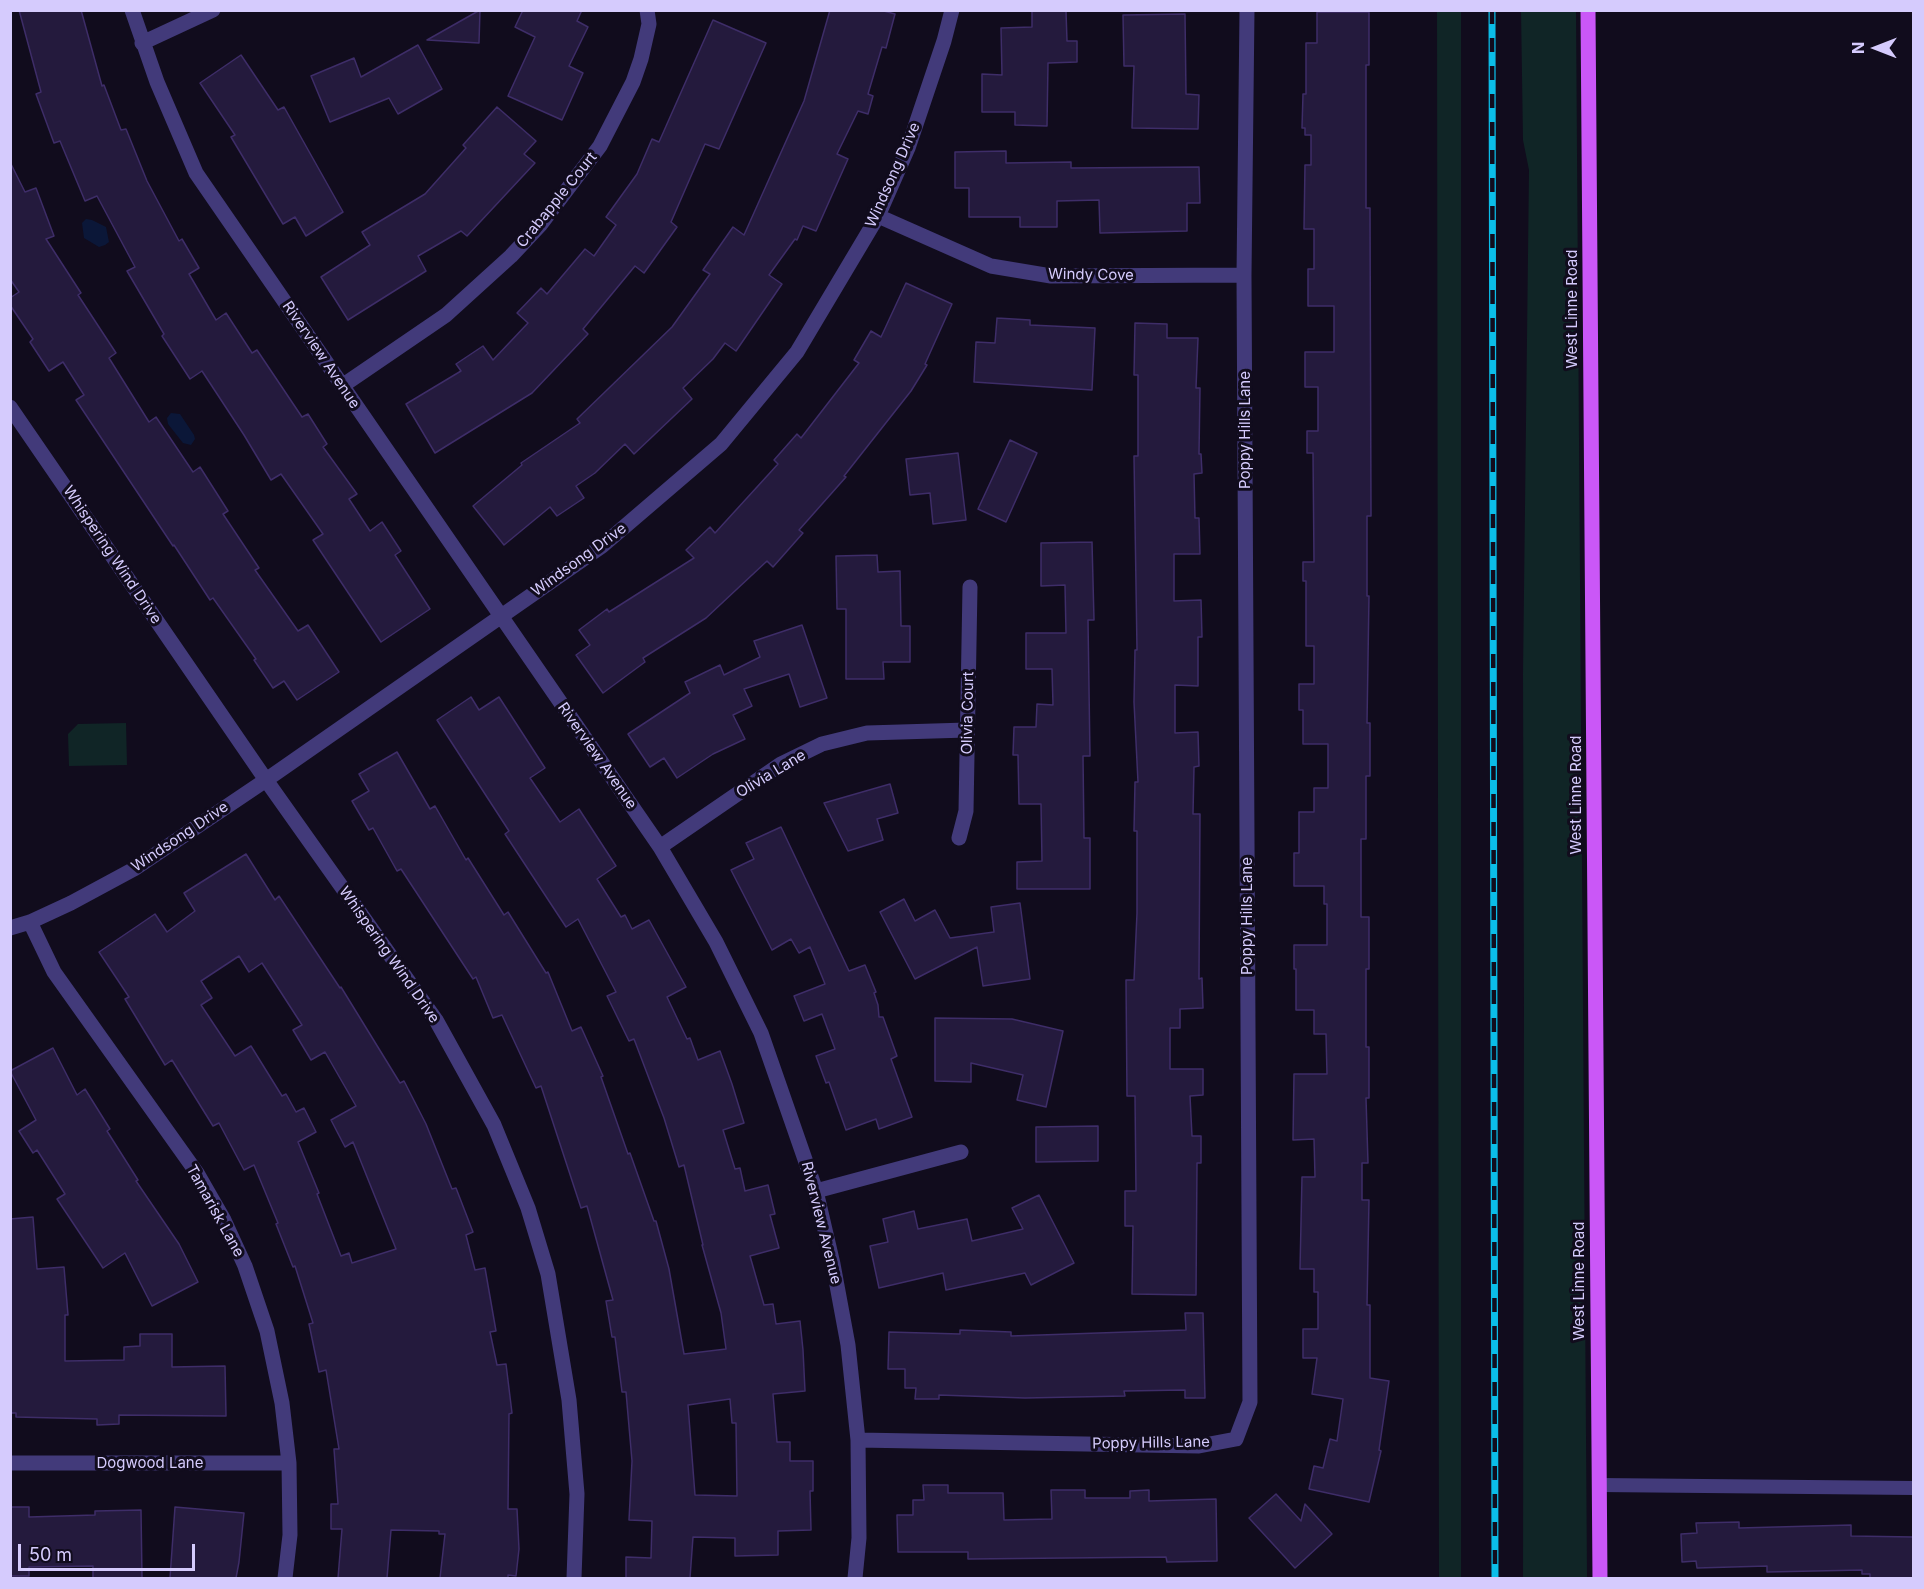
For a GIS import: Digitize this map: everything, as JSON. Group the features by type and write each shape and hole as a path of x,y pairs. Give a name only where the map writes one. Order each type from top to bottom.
{"main road":[{"name":"West Linne Road","path":"1588,10 1600,1578"}],"street":[{"name":"Riverview Avenue","path":"132,10 156,82 196,172 660,847 716,942 761,1033 816,1191 848,1345 858,1440 859,1538 855,1578"},
{"path":"142,42 213,10"},
{"name":"Crabapple Court","path":"342,386 446,315 511,256 541,224 600,146 633,82 642,59 649,24 647,10"},
{"name":"Windsong Drive","path":"10,928 30,922 134,869 266,780 602,546 721,444 797,352 878,216 908,148 952,10"},
{"name":"Poppy Hills Lane","path":"858,1440 1199,1446 1236,1439 1250,1402 1244,275 1247,10"},
{"name":"Windy Cove","path":"878,216 991,266 1051,276 1244,275"},
{"name":"Whispering Wind Drive","path":"10,407 266,780 436,1020 494,1125 528,1208 548,1274 569,1400 577,1494 574,1578"},
{"name":"Olivia Court","path":"959,838 966,811 970,587"},
{"name":"Olivia Lane","path":"660,847 781,764 822,744 867,733 967,730"},
{"name":"Tamarisk Lane","path":"30,922 54,972 196,1173 224,1220 245,1266 267,1331 282,1402 289,1463 290,1535 285,1578"},
{"path":"816,1191 960,1152"},
{"name":"Dogwood Lane","path":"10,1463 289,1463"}],"lane":[{"path":"1599,1485 1914,1488"}],"green space":[{"path":"1437,11 1461,11 1461,1578 1439,1578"},
{"path":"1521,11 1576,11 1587,1578 1523,1578 1523,674 1529,170 1523,140"},
{"path":"126,723 127,765 69,766 68,734 78,724"}],"water":[{"path":"86,219 106,227 109,242 99,247 84,238 82,223"},
{"path":"171,413 180,414 194,435 195,439 191,445 183,443 168,424 167,418"}],"building":[{"path":"19,10 81,10 102,86 104,85 121,130 126,129 147,181 179,241 182,239 199,268 189,274 216,320 226,313 252,353 257,350 302,417 308,414 327,444 323,447 357,494 349,499 370,531 382,522 401,551 395,555 430,609 381,642 313,540 323,534 281,474 271,480 202,371 190,379 162,336 164,334 127,271 135,267 97,196 85,201 60,141 54,143 36,94 41,92"},
{"path":"480,10 479,43 427,40"},
{"path":"523,10 582,10 577,21 588,27 569,66 583,73 562,120 508,96 535,37 515,27"},
{"path":"830,10 880,10 895,14 886,48 882,47 868,94 873,96 868,114 858,111 837,154 848,159 816,231 803,226 797,240 795,239 769,275 782,284 736,351 725,343 713,359 683,388 692,399 634,454 625,444 595,473 576,486 584,498 557,516 550,507 504,545 473,506 522,465 521,463 580,423 577,419 672,327 710,274 703,270 733,227 744,235 804,101"},
{"path":"1032,11 1066,11 1067,41 1077,41 1077,62 1048,63 1047,126 1015,125 1015,112 982,112 982,74 1002,75 1001,28 1032,27"},
{"path":"1317,12 1369,12 1369,65 1366,65 1366,208 1370,208 1371,516 1367,516 1367,596 1369,596 1367,723 1370,723 1370,776 1366,776 1366,839 1361,839 1361,917 1369,917 1366,1047 1369,1047 1369,1098 1366,1098 1368,1163 1362,1163 1362,1200 1369,1200 1367,1305 1370,1305 1370,1378 1389,1381 1379,1450 1381,1451 1369,1502 1309,1489 1314,1466 1323,1468 1330,1439 1337,1441 1343,1399 1312,1394 1317,1358 1303,1358 1303,1329 1318,1329 1318,1292 1314,1292 1314,1269 1300,1269 1302,1177 1315,1177 1314,1139 1293,1140 1294,1074 1327,1074 1326,1034 1314,1034 1314,1010 1296,1010 1296,969 1294,969 1294,945 1327,945 1327,904 1324,904 1324,886 1294,886 1294,853 1299,853 1299,812 1314,812 1314,788 1328,788 1328,744 1303,744 1303,710 1299,710 1299,684 1314,684 1314,646 1306,646 1306,581 1303,581 1303,562 1314,562 1313,453 1307,453 1307,431 1318,431 1318,387 1305,387 1305,352 1334,352 1334,306 1308,306 1308,269 1314,269 1314,229 1304,229 1305,165 1311,165 1311,135 1305,135 1305,128 1302,128 1303,94 1306,94 1306,43 1317,43"},
{"path":"1185,14 1186,94 1199,95 1198,129 1132,128 1134,66 1124,66 1123,15"},
{"path":"713,20 766,43 719,149 705,144 671,222 677,227 644,273 635,266 583,329 588,334 532,393 435,453 406,404 461,371 456,364 483,346 493,360 528,323 517,313 541,288 547,294 585,249 594,256 616,225 606,217 637,174 652,139 659,142"},
{"path":"418,45 442,89 398,114 389,98 330,122 311,76 354,58 361,77"},
{"path":"241,55 278,110 284,107 343,212 306,236 295,217 283,224 231,137 235,135 200,83"},
{"path":"497,107 536,141 524,154 535,163 467,236 461,231 418,256 426,271 348,320 321,277 370,245 362,232 425,194 466,148 463,145"},
{"path":"1006,151 1006,163 1071,162 1071,168 1199,167 1200,203 1187,203 1187,231 1100,233 1099,200 1057,201 1057,227 1020,227 1020,217 969,217 969,188 955,188 955,152"},
{"path":"10,162 25,192 36,188 54,236 46,239 81,293 78,295 116,353 109,358 149,422 156,417 193,472 200,467 228,511 223,514 259,568 255,570 298,631 308,625 339,672 297,700 284,681 273,688 254,660 256,659 213,598 210,600 173,546 76,400 84,395 63,362 49,371 30,342 33,339 10,305 10,298 19,292 10,279"},
{"path":"906,283 952,304 925,364 927,365 911,391 844,476 846,477 799,530 803,533 773,567 767,561 706,618 643,658 645,662 603,693 576,655 590,645 579,630 607,609 609,612 694,558 686,550 710,527 715,533 778,464 774,460 797,434 801,438 859,363 854,360 871,331 881,337"},
{"path":"997,318 1030,320 1030,325 1095,328 1092,390 974,382 976,342 995,343"},
{"path":"1135,323 1167,324 1167,338 1198,338 1196,388 1200,388 1199,454 1201,454 1202,473 1194,474 1195,518 1199,518 1200,554 1174,554 1174,601 1201,600 1202,637 1198,637 1198,686 1175,685 1175,733 1198,732 1199,766 1194,767 1193,814 1200,814 1199,979 1202,978 1203,1008 1180,1009 1180,1028 1170,1028 1170,1069 1203,1069 1203,1095 1190,1096 1192,1136 1201,1136 1201,1163 1197,1163 1196,1295 1132,1294 1133,1226 1125,1226 1125,1191 1136,1191 1135,1096 1127,1096 1126,980 1134,980 1137,913 1137,831 1134,831 1135,782 1138,782 1134,702 1135,650 1137,650 1134,456 1138,456 1138,375 1134,375"},
{"path":"1010,440 1037,453 1006,522 978,509"},
{"path":"958,453 966,520 933,524 930,493 910,495 906,459"},
{"path":"1092,542 1094,620 1088,620 1090,756 1083,756 1084,838 1090,838 1090,889 1017,889 1017,862 1042,861 1041,804 1019,804 1018,755 1013,755 1014,727 1036,727 1037,704 1053,705 1052,669 1026,669 1026,633 1066,633 1065,585 1041,586 1041,543"},
{"path":"877,555 878,572 900,571 901,626 910,626 910,662 883,662 884,679 846,679 846,609 837,609 836,556"},
{"path":"802,625 827,698 800,707 789,674 744,689 752,706 733,715 745,739 713,754 677,778 664,758 650,767 628,734 690,693 685,682 720,665 724,675 760,657 754,641"},
{"path":"471,697 479,710 499,697 545,768 530,778 560,822 579,809 616,866 597,879 621,917 625,915 632,929 649,920 686,987 667,997 687,1039 690,1038 698,1060 720,1051 744,1123 723,1130 735,1169 740,1168 745,1191 768,1185 775,1214 770,1215 779,1248 750,1256 764,1305 773,1304 776,1324 800,1321 805,1391 773,1394 777,1442 790,1442 790,1461 813,1461 813,1491 810,1491 811,1530 778,1531 778,1555 735,1556 735,1538 693,1537 690,1578 626,1578 626,1557 651,1558 652,1521 629,1520 632,1461 626,1392 622,1392 615,1337 612,1337 606,1301 613,1300 587,1206 581,1208 541,1086 536,1088 502,1015 493,1018 476,977 473,979 401,869 397,871 373,828 369,830 352,801 369,791 359,774 397,752 430,809 435,806 466,860 468,858 504,915 508,912 546,973 548,972 572,1031 581,1027 603,1076 601,1077 628,1154 630,1153 654,1221 656,1221 669,1269 684,1354 726,1349 721,1313 702,1245 684,1165 679,1167 664,1118 634,1039 629,1041 607,996 616,992 578,919 566,927 505,834 509,831 437,720","holes":["730,1399 732,1423 736,1423 737,1496 695,1495 688,1405"]},
{"path":"890,784 898,813 877,819 883,840 848,851 824,803"},
{"path":"781,827 849,971 865,965 876,992 874,993 879,1017 883,1017 897,1056 891,1059 912,1117 879,1129 876,1119 846,1130 829,1082 826,1083 816,1056 835,1049 822,1014 804,1021 794,996 825,984 810,947 799,953 791,939 772,950 731,870 754,859 746,843"},
{"path":"246,854 275,900 279,896 341,987 400,1083 404,1081 426,1124 452,1189 456,1188 473,1232 466,1235 475,1270 485,1268 496,1331 490,1332 497,1365 506,1364 512,1413 509,1414 508,1509 517,1509 519,1549 516,1576 440,1578 445,1534 439,1534 439,1531 391,1530 387,1578 338,1578 342,1529 331,1529 331,1504 338,1504 334,1449 339,1449 326,1370 319,1372 309,1324 313,1323 295,1266 293,1267 254,1165 244,1170 219,1123 213,1126 172,1060 165,1065 125,999 129,997 99,952 155,914 167,932 195,911 184,893","holes":["239,956 249,972 262,963 302,1025 293,1030 311,1060 325,1052 356,1106 331,1120 345,1147 353,1142 396,1249 352,1263 349,1253 341,1256 298,1142 316,1132 304,1108 296,1112 286,1094 282,1096 251,1046 235,1056 201,1005 212,998 201,981"]},
{"path":"904,899 915,921 935,910 950,938 994,932 991,907 1020,903 1030,979 983,986 977,947 915,979 880,912"},
{"path":"935,1018 1012,1019 1063,1031 1046,1107 1017,1100 1023,1075 971,1063 971,1082 935,1081"},
{"path":"53,1048 77,1095 85,1089 110,1129 107,1131 138,1180 136,1181 179,1244 198,1282 152,1306 125,1253 103,1268 57,1199 65,1194 37,1150 33,1153 19,1131 36,1120 10,1071"},
{"path":"1098,1126 1098,1161 1036,1162 1036,1127"},
{"path":"1039,1195 1074,1263 1031,1285 1025,1273 946,1290 943,1273 879,1288 870,1246 888,1242 883,1219 914,1211 918,1229 967,1219 972,1241 1023,1229 1012,1208"},
{"path":"33,1217 37,1269 64,1267 68,1315 65,1315 65,1361 124,1360 124,1347 140,1346 140,1334 172,1334 172,1367 225,1366 226,1416 119,1415 119,1424 97,1425 97,1419 16,1417 16,1413 10,1413 10,1219"},
{"path":"1185,1313 1203,1313 1205,1398 1185,1398 1185,1390 1124,1391 1125,1396 1025,1398 939,1395 939,1399 915,1399 916,1388 905,1388 905,1369 888,1369 889,1332 960,1334 960,1330 1011,1332 1011,1336 1186,1330"},
{"path":"923,1485 948,1485 948,1493 1003,1493 1004,1520 1052,1519 1051,1490 1085,1490 1085,1498 1130,1498 1130,1491 1149,1490 1149,1501 1216,1499 1217,1561 1167,1562 1166,1557 968,1559 968,1552 898,1552 897,1515 913,1515 913,1500 924,1500"},
{"path":"1276,1494 1301,1521 1305,1504 1332,1534 1295,1568 1249,1518"},
{"path":"10,1507 29,1507 29,1517 95,1515 95,1511 141,1510 142,1578 93,1578 93,1566 29,1567 29,1576 10,1576"},
{"path":"175,1507 244,1513 236,1578 170,1578"},
{"path":"1739,1522 1739,1528 1851,1525 1851,1536 1914,1537 1914,1578 1870,1578 1870,1574 1862,1574 1862,1570 1767,1572 1767,1566 1697,1568 1696,1561 1682,1562 1681,1534 1697,1533 1696,1523"}],"railway":[{"path":"1492,10 1495,1578"}]}
